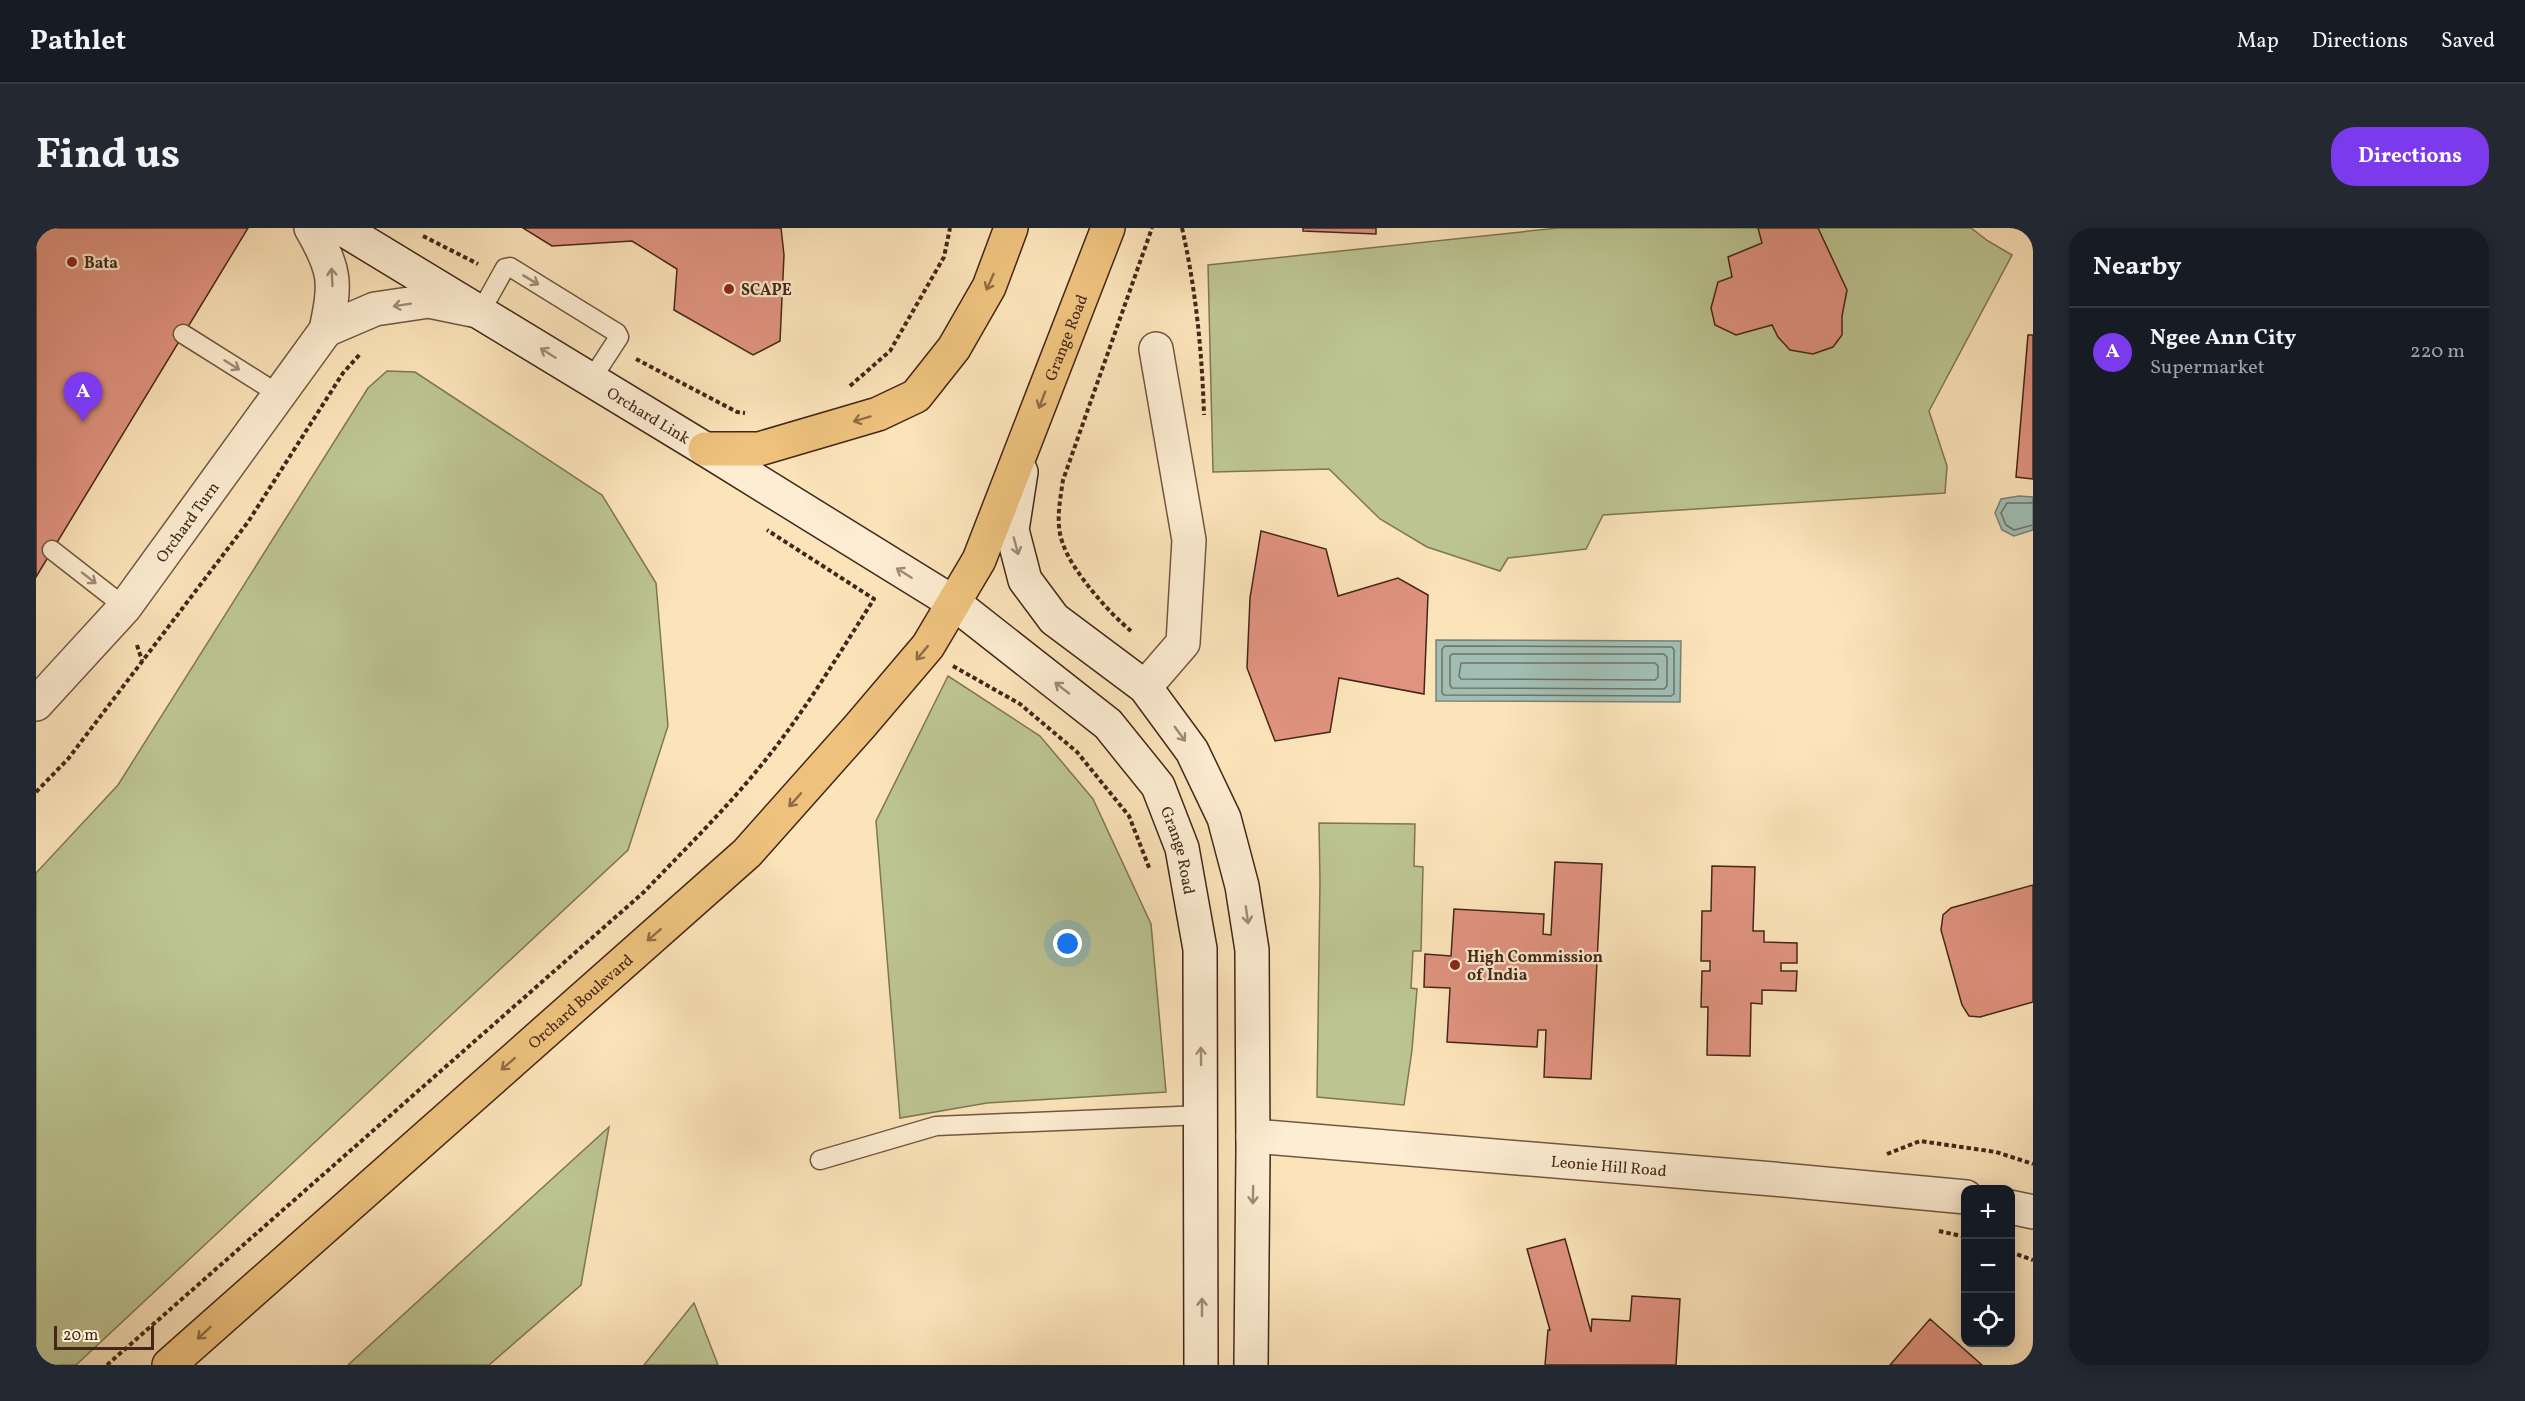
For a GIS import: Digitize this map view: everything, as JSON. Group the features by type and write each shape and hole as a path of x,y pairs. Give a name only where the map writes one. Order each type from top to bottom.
{"main road":[{"name":"Orchard Turn","path":"36,704 125,607 326,330 333,298 331,265 311,228"},
{"name":"Orchard Link","path":"341,228 481,311 954,603"},
{"path":"705,449 759,449 878,414 916,396 954,348 988,287 1011,228"},
{"name":"Grange Road","path":"1108,228 979,560 954,603 1108,724 1158,786 1182,848 1200,949 1201,1365"},
{"path":"326,330 375,309 429,301 481,311"},
{"path":"1145,687 1183,643 1188,540 1156,349"},
{"name":"Grange Road","path":"1024,447 1012,530 1025,580 1054,619 1145,687 1192,751 1224,818 1242,886 1252,950 1251,1365"},
{"name":"Orchard Boulevard","path":"169,1365 747,853 928,646 954,603"},
{"name":"Leonie Hill Road","path":"1253,1136 1961,1197"},
{"path":"2015,1208 2033,1212"}],"lane":[{"path":"481,311 505,268 510,267 617,333 619,337 591,380"},
{"path":"183,334 280,395"},
{"path":"52,549 125,607"},
{"path":"820,1160 936,1126 1202,1115"}],"path":[{"path":"845,390 890,351 944,257 950,228"},
{"path":"1152,228 1063,480 1058,513 1063,544 1082,578 1118,620 1167,661"},
{"path":"36,792 68,759 248,522 343,373 368,345"},
{"path":"107,1365 644,892 717,817 768,757 824,678 874,599 764,528"},
{"path":"952,666 1020,704 1077,752 1129,816 1152,877"},
{"path":"2015,1254 2033,1260"}],"green space":[{"path":"1558,228 1971,228 2012,255 1929,411 1947,466 1945,493 1603,515 1586,549 1508,558 1500,571 1427,547 1380,519 1329,469 1213,472 1208,265"},
{"path":"387,371 415,372 602,495 656,583 668,726 628,850 76,1365 36,1365 36,873 118,785 368,388"},
{"path":"948,676 1040,736 1093,799 1151,924 1166,1092 987,1103 900,1118 876,821"},
{"path":"1319,823 1415,824 1414,866 1423,867 1421,951 1413,951 1411,988 1417,989 1412,1050 1404,1105 1317,1097"},
{"path":"609,1127 581,1285 489,1365 348,1365"},
{"path":"694,1303 718,1365 644,1365"}],"water":[{"path":"2019,496 2033,497 2033,530 2014,536 2002,530 1995,513 2001,499"},
{"path":"1436,640 1681,641 1680,702 1436,701"}],"building":[{"path":"36,228 248,228 36,577"},
{"name":"SCAPE","path":"523,228 781,228 784,255 780,341 753,355 674,310 677,269 632,241 552,246"},
{"path":"1303,228 1376,228 1376,234 1303,231"},
{"path":"1758,228 1818,228 1847,290 1842,316 1842,335 1833,347 1813,354 1790,350 1778,337 1772,325 1736,335 1715,325 1711,308 1718,282 1732,277 1728,257 1762,243"},
{"path":"2028,335 2033,335 2033,479 2016,477"},
{"path":"1261,531 1326,549 1338,596 1398,578 1428,595 1424,694 1339,678 1330,732 1275,741 1247,668 1250,598"},
{"path":"1555,862 1602,864 1591,1079 1544,1077 1546,1030 1538,1030 1537,1047 1447,1042 1450,988 1424,987 1425,954 1451,956 1454,909 1544,914 1543,934 1551,935"},
{"path":"1712,866 1755,867 1753,931 1764,931 1764,942 1797,943 1797,963 1781,963 1781,971 1797,971 1796,991 1762,990 1762,1004 1751,1003 1750,1056 1707,1055 1708,1007 1701,1007 1702,971 1710,971 1710,961 1701,961 1702,911 1711,911"},
{"path":"2033,885 2033,1002 1980,1017 1969,1016 1962,1005 1941,930 1943,915 1951,908"},
{"path":"1565,1239 1591,1332 1592,1319 1630,1321 1632,1296 1680,1299 1676,1365 1545,1365 1548,1330 1550,1330 1527,1249"},
{"path":"1930,1319 1982,1365 1890,1365"}],"place":[{"name":"Bata","path":"72,262"},
{"name":"SCAPE","path":"729,289"},
{"name":"Ngee Ann City","path":"83,422"},
{"name":"High Commission of India","path":"1455,965"}]}
